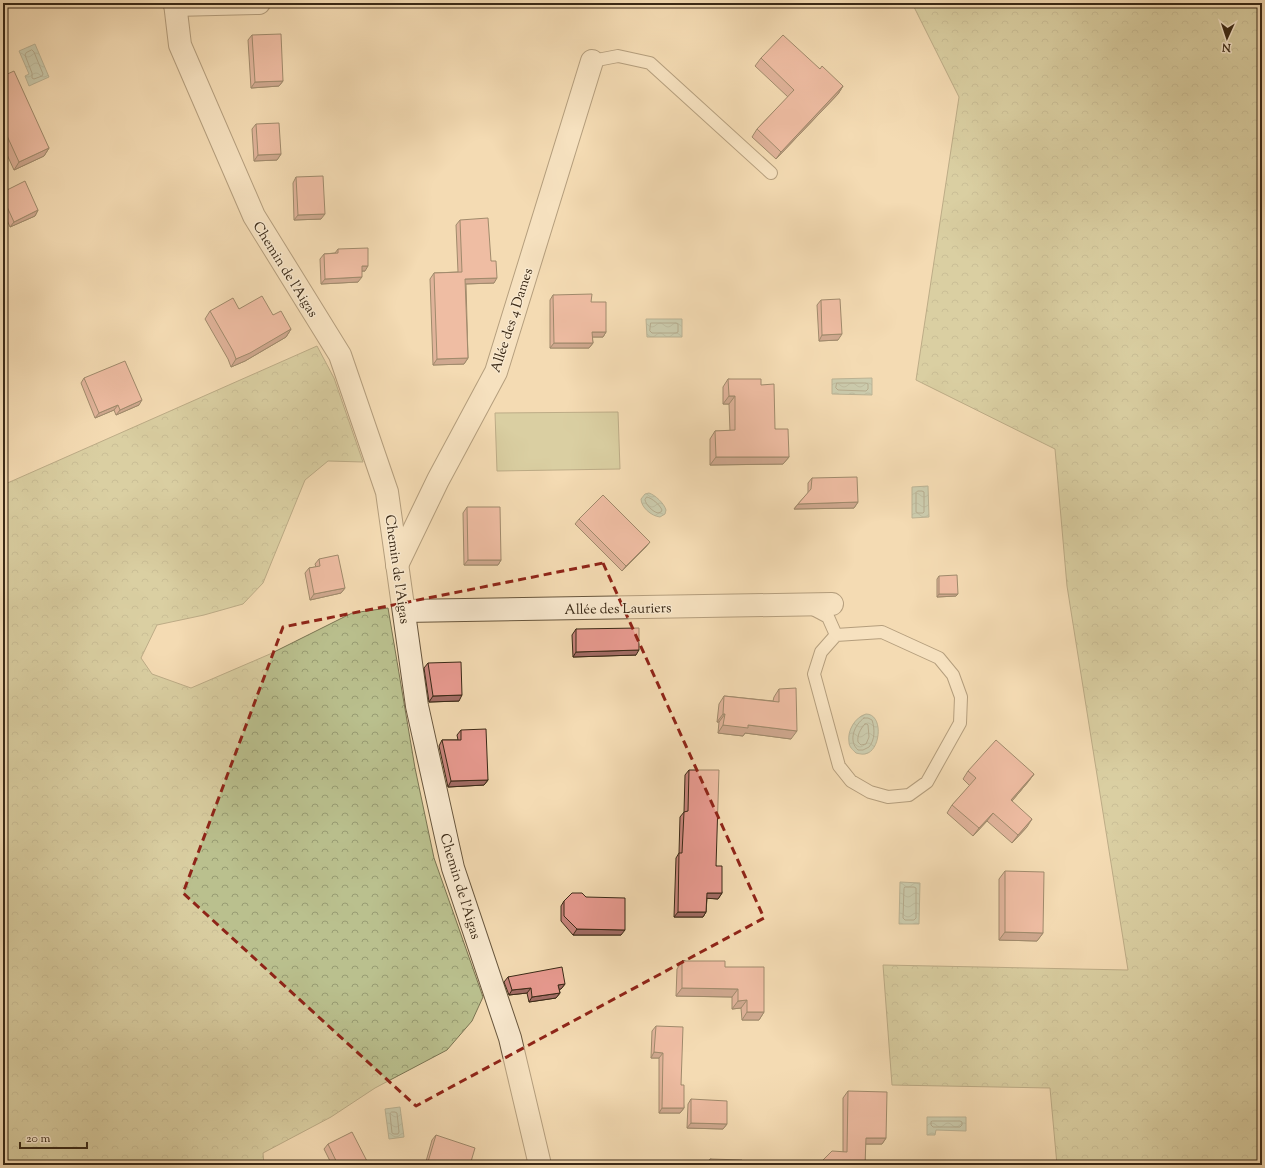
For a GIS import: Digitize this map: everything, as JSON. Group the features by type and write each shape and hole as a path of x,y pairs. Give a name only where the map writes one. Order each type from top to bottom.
{"street":[{"path":"175,4 259,3"},
{"name":"Chemin de l'Aigas","path":"175,4 180,45 254,216 340,355 387,492 417,706 453,868 510,1038 540,1165"},
{"name":"Allée des 4 Dames","path":"397,565 438,480 496,372 592,61"},
{"name":"Allée des Lauriers","path":"404,611 832,604"}],"lane":[{"path":"592,61 618,56 650,63 770,173"},
{"path":"805,604 828,617 836,635"},
{"path":"882,632 939,658 953,675 962,697 960,723 927,782 909,795 888,797 870,792 851,781 839,766 814,674 821,652 836,635 882,632"}],"highlighted area":[{"path":"603,563 764,918 416,1106 183,893 283,627"}],"green space":[{"path":"912,3 1262,3 1262,1165 1057,1165 1050,1088 892,1085 883,965 1128,970 1067,586 1055,449 916,380 959,97"},
{"path":"317,346 334,378 363,462 328,461 305,480 263,583 243,604 204,615 157,625 141,658 152,674 191,688 270,654 352,613 388,608 415,768 434,858 483,997 472,1021 447,1050 375,1088 331,1117 263,1153 264,1165 3,1165 3,485"},
{"path":"618,412 620,469 497,471 495,413"}],"water":[{"path":"35,44 49,77 29,86 25,76 29,74 19,51"},
{"path":"646,319 682,319 682,337 647,337"},
{"path":"872,378 872,395 832,394 832,379"},
{"path":"928,486 929,517 912,518 912,487"},
{"path":"649,493 659,500 665,507 665,514 660,517 650,513 641,502 641,499 645,494"},
{"path":"866,714 872,715 878,725 878,738 872,750 866,754 860,754 856,753 850,747 849,733 855,721"},
{"path":"900,882 920,883 919,924 899,924"},
{"path":"400,1107 404,1137 389,1139 385,1109"},
{"path":"927,1117 966,1117 966,1131 936,1130 935,1135 927,1135"}],"building":[{"path":"281,34 283,81 255,82 252,35"},
{"path":"783,35 820,69 822,66 843,86 781,152 757,129 794,90 761,58"},
{"path":"14,71 49,148 19,162 3,127 3,76"},
{"path":"279,123 281,154 258,155 256,124"},
{"path":"323,176 325,214 298,215 296,177"},
{"path":"25,181 38,210 14,222 3,198 3,192"},
{"path":"488,218 491,261 496,261 497,278 465,279 468,358 437,359 434,273 462,272 460,220"},
{"path":"368,248 368,266 362,266 362,277 325,279 324,254 338,253 338,249"},
{"path":"592,294 591,302 606,302 606,332 592,332 593,343 554,343 553,295"},
{"path":"262,296 273,315 281,311 291,329 250,353 236,359 210,311 233,298 239,309"},
{"path":"840,299 842,334 822,335 821,300"},
{"path":"125,361 142,400 120,410 118,405 99,413 84,378"},
{"path":"728,379 761,379 761,385 774,384 775,429 788,429 789,457 716,457 715,431 735,430 735,396 729,396"},
{"path":"857,477 858,502 798,504 811,489 812,478"},
{"path":"603,495 650,542 626,566 579,519"},
{"path":"467,507 500,507 501,560 468,560"},
{"path":"338,555 345,588 314,594 309,568 320,566 319,559"},
{"path":"957,575 958,594 939,594 939,576"},
{"path":"639,628 639,650 576,652 576,629"},
{"path":"461,662 462,695 433,696 428,663"},
{"path":"796,688 797,731 748,725 748,728 723,725 725,714 723,714 724,696 779,702 779,689"},
{"path":"486,729 488,780 451,781 442,740 461,740 461,730"},
{"path":"996,740 1034,774 1011,800 1032,819 1018,835 993,813 979,828 952,805 976,778 968,771"},
{"path":"689,770 719,770 716,866 722,866 722,893 707,893 706,912 678,912 679,853 682,853 684,812 688,811"},
{"path":"1005,871 1044,872 1043,933 1005,932"},
{"path":"572,893 582,893 586,897 625,898 625,930 577,929 564,916 564,901"},
{"path":"682,961 725,961 725,967 764,967 764,1012 747,1012 747,1000 738,1001 738,989 682,988"},
{"path":"562,967 565,984 558,985 560,993 532,997 531,988 512,990 508,977"},
{"path":"656,1026 683,1027 681,1085 684,1085 684,1108 662,1108 663,1053 654,1052"},
{"path":"848,1091 887,1092 886,1138 866,1138 865,1165 818,1165 832,1151 847,1152"},
{"path":"691,1099 727,1101 727,1124 691,1123"},
{"path":"352,1132 369,1165 338,1165 328,1144"},
{"path":"436,1135 475,1148 470,1165 427,1165"},
{"path":"710,1159 742,1160 741,1165 710,1165"}]}
